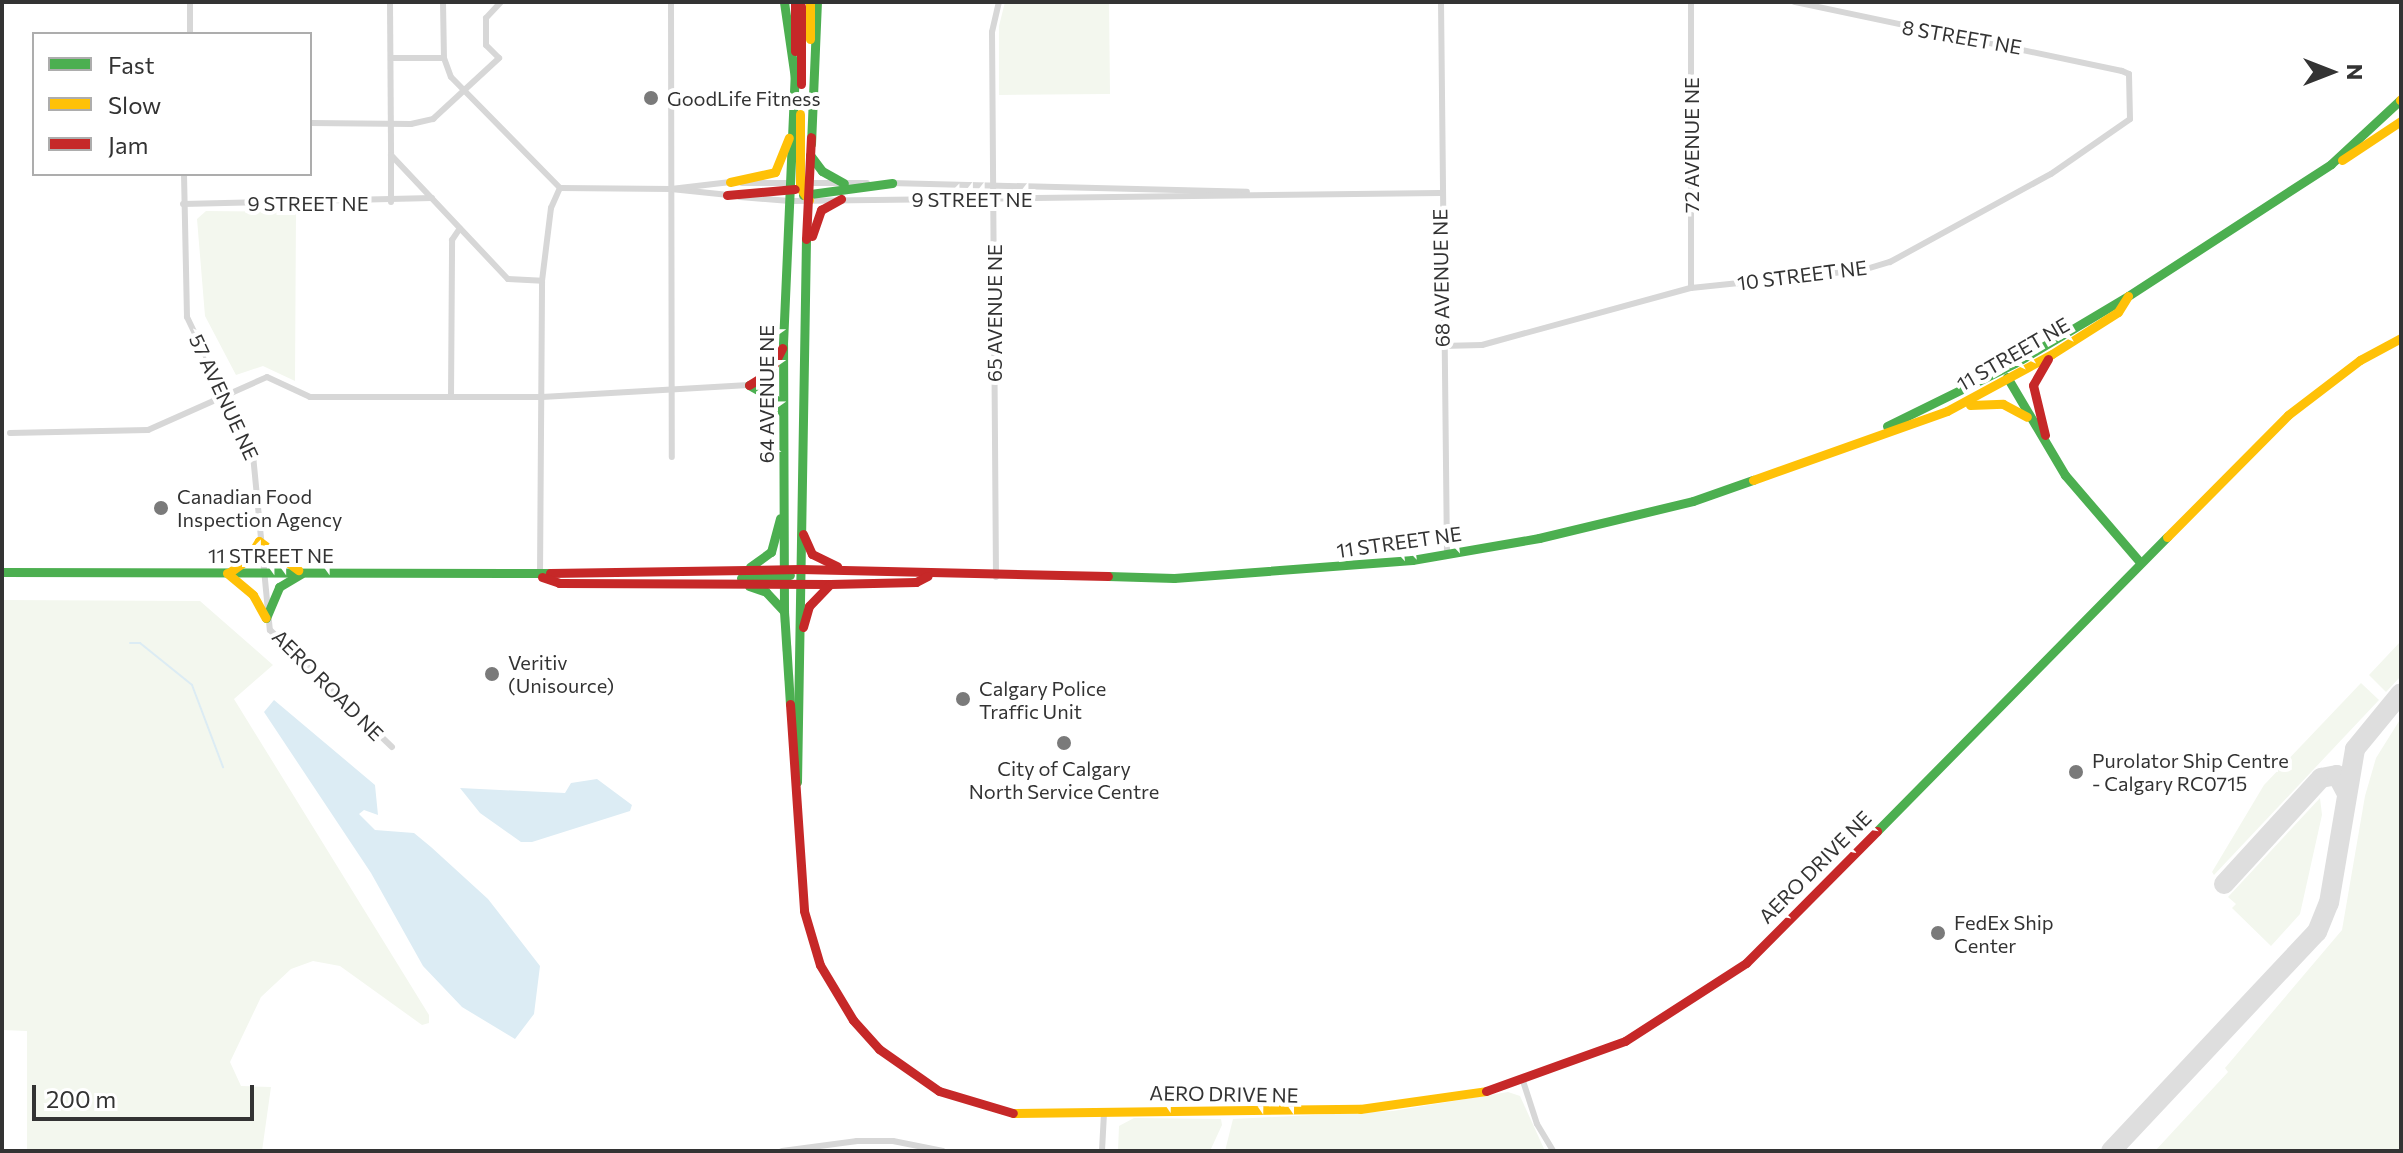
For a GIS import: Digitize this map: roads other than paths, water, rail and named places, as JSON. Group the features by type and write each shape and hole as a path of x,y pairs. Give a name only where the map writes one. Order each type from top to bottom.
{"main road":[{"path":"784,2 795,78"},
{"name":"64 AVENUE NE","path":"795,2 794,119 801,189 803,314 797,785 804,911 820,965 853,1020 879,1049 939,1091 1005,1113 1104,1113"},
{"path":"801,2 801,189"},
{"name":"64 AVENUE NE","path":"797,785 790,761 784,611 783,344 790,201 801,189 811,144 810,2"},
{"path":"811,144 817,2"},
{"name":"11 STREET NE","path":"1858,440 2003,369 2128,296 2331,164 2401,100"},
{"path":"730,182 775,172 794,119"},
{"name":"11 STREET NE","path":"2331,164 2360,152 2401,121"},
{"path":"810,155 822,171 844,183"},
{"path":"727,195 892,183"},
{"path":"803,314 814,224 821,210 841,199"},
{"name":"11 STREET NE","path":"800,569 928,576 1240,576 1447,554 1693,501 1959,406 2008,381 2118,312 2128,296"},
{"name":"AERO DRIVE NE","path":"1104,1113 1345,1110 1458,1096 1523,1081 1625,1041 1746,963 2139,561 2288,415 2360,360 2401,338"},
{"path":"783,344 770,372 749,385 776,400 784,417"},
{"path":"2052,354 2033,385 2053,456"},
{"path":"2003,369 2053,456 2139,561"},
{"path":"1959,406 2003,404 2032,422"},
{"path":"746,569 771,552 784,495"},
{"path":"801,529 816,557 856,571"},
{"path":"266,618 253,595 227,573 248,559 259,541 277,559 304,572"},
{"name":"11 STREET NE","path":"2,572 540,576 561,570 746,569 784,576 800,583 830,584 916,582 928,576"},
{"path":"658,583 784,576 800,569"},
{"path":"266,618 279,587 304,572"},
{"name":"11 STREET NE","path":"540,576 559,583 734,583 784,576"},
{"path":"734,583 766,592 784,611"},
{"path":"800,646 809,606 830,584"}],"street":[{"path":"190,2 190,32"},
{"path":"390,2 391,202"},
{"path":"443,2 444,58 451,77 560,188 550,212 542,281 540,576"},
{"path":"312,123 428,121 466,93 499,58 486,45 486,18 501,2"},
{"path":"671,2 672,457"},
{"name":"65 AVENUE NE","path":"996,577 992,32 999,2"},
{"name":"68 AVENUE NE","path":"1441,2 1440,193 1447,554"},
{"name":"72 AVENUE NE","path":"1691,2 1691,288"},
{"name":"8 STREET NE","path":"1794,2 2129,74 2130,119"},
{"path":"391,58 444,58"},
{"name":"10 STREET NE","path":"1442,346 1482,345 1691,288 1863,270 1890,262 2051,174 2130,119"},
{"path":"391,155 508,279 542,281"},
{"name":"57 AVENUE NE","path":"184,176 187,317 257,472 263,573"},
{"name":"9 STREET NE","path":"671,189 730,182 801,189 841,199 1440,193"},
{"name":"9 STREET NE","path":"560,188 671,189 790,201 801,189 844,183 993,184 1274,194"},
{"name":"9 STREET NE","path":"183,204 391,202 432,198"},
{"path":"451,397 452,240 460,228"},
{"path":"10,433 148,430 267,377 310,397 542,397 749,385"},
{"name":"AERO ROAD NE","path":"263,573 266,618 270,630 392,747"},
{"path":"1523,1081 1537,1124 1553,1151"},
{"path":"1102,1151 1104,1113"},
{"path":"782,1151 857,1141 893,1141 943,1151"}],"waterway":[{"path":"130,643 140,643 192,685 223,767"}],"place":[{"name":"GoodLife Fitness","path":"651,98"},
{"name":"Canadian Food Inspection Agency","path":"161,508"},
{"name":"Veritiv (Unisource)","path":"492,674"},
{"name":"Calgary Police Traffic Unit","path":"963,699"},
{"name":"City of Calgary North Service Centre","path":"1064,743"},
{"name":"Purolator Ship Centre - Calgary RC0715","path":"2076,772"},
{"name":"FedEx Ship Center","path":"1938,933"}]}
